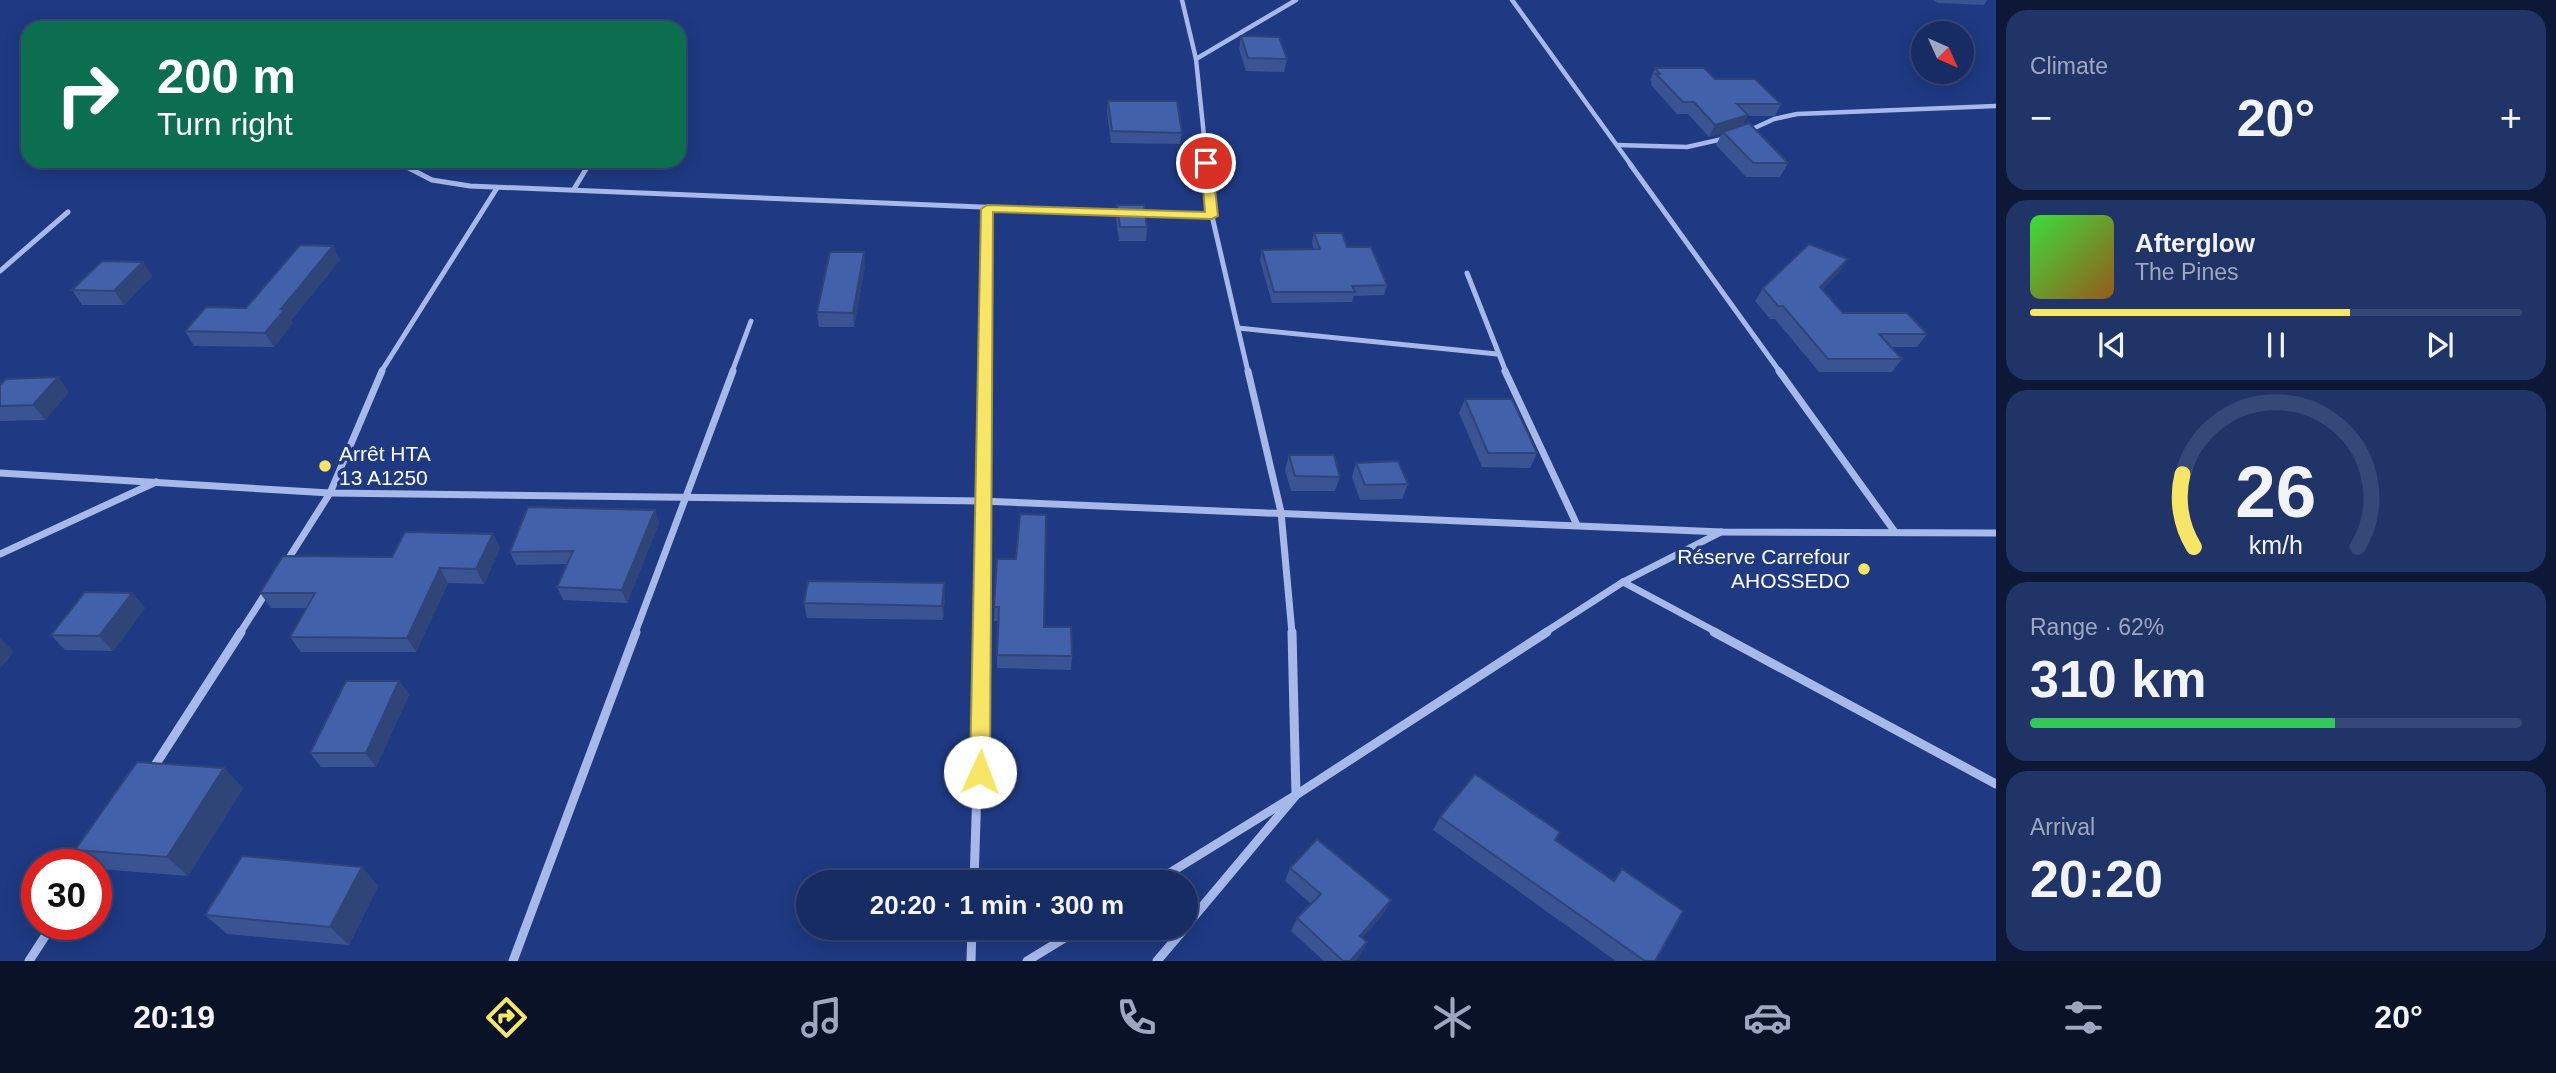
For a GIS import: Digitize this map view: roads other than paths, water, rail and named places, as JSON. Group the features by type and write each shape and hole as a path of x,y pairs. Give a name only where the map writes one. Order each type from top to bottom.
{"street":[{"path":"1182,0 1196,59 1212,216 1280,512 1295,667 1296,795 1198,913"},
{"path":"1196,59 1296,0"},
{"path":"1512,0 1895,532"},
{"path":"1741,134 1774,119 1797,114 1996,106"},
{"path":"1617,145 1687,147 1731,137"},
{"path":"405,168 433,182 497,188 1212,216"},
{"path":"574,189 587,168"},
{"path":"278,575 330,493 364,407 390,354 497,188"},
{"path":"975,870 981,744 987,209"},
{"path":"0,271 68,212"},
{"path":"1467,272 1497,354 1577,525"},
{"path":"513,961 751,321"},
{"path":"1238,328 1497,354"},
{"path":"0,472 330,493 982,501 1722,532 1996,533"},
{"path":"0,554 157,481"},
{"path":"1174,870 1296,795 1623,582 1722,532"},
{"path":"1623,582 1996,784"},
{"path":"144,783 270,586"},
{"path":"29,961 43,940"},
{"path":"971,961 972,940"},
{"path":"1027,961 1061,940"},
{"path":"1157,961 1175,940"}],"place":[{"name":"Arrêt HTA 13 A1250","path":"325,466"},
{"name":"Réserve Carrefour AHOSSEDO","path":"1864,569"}]}
